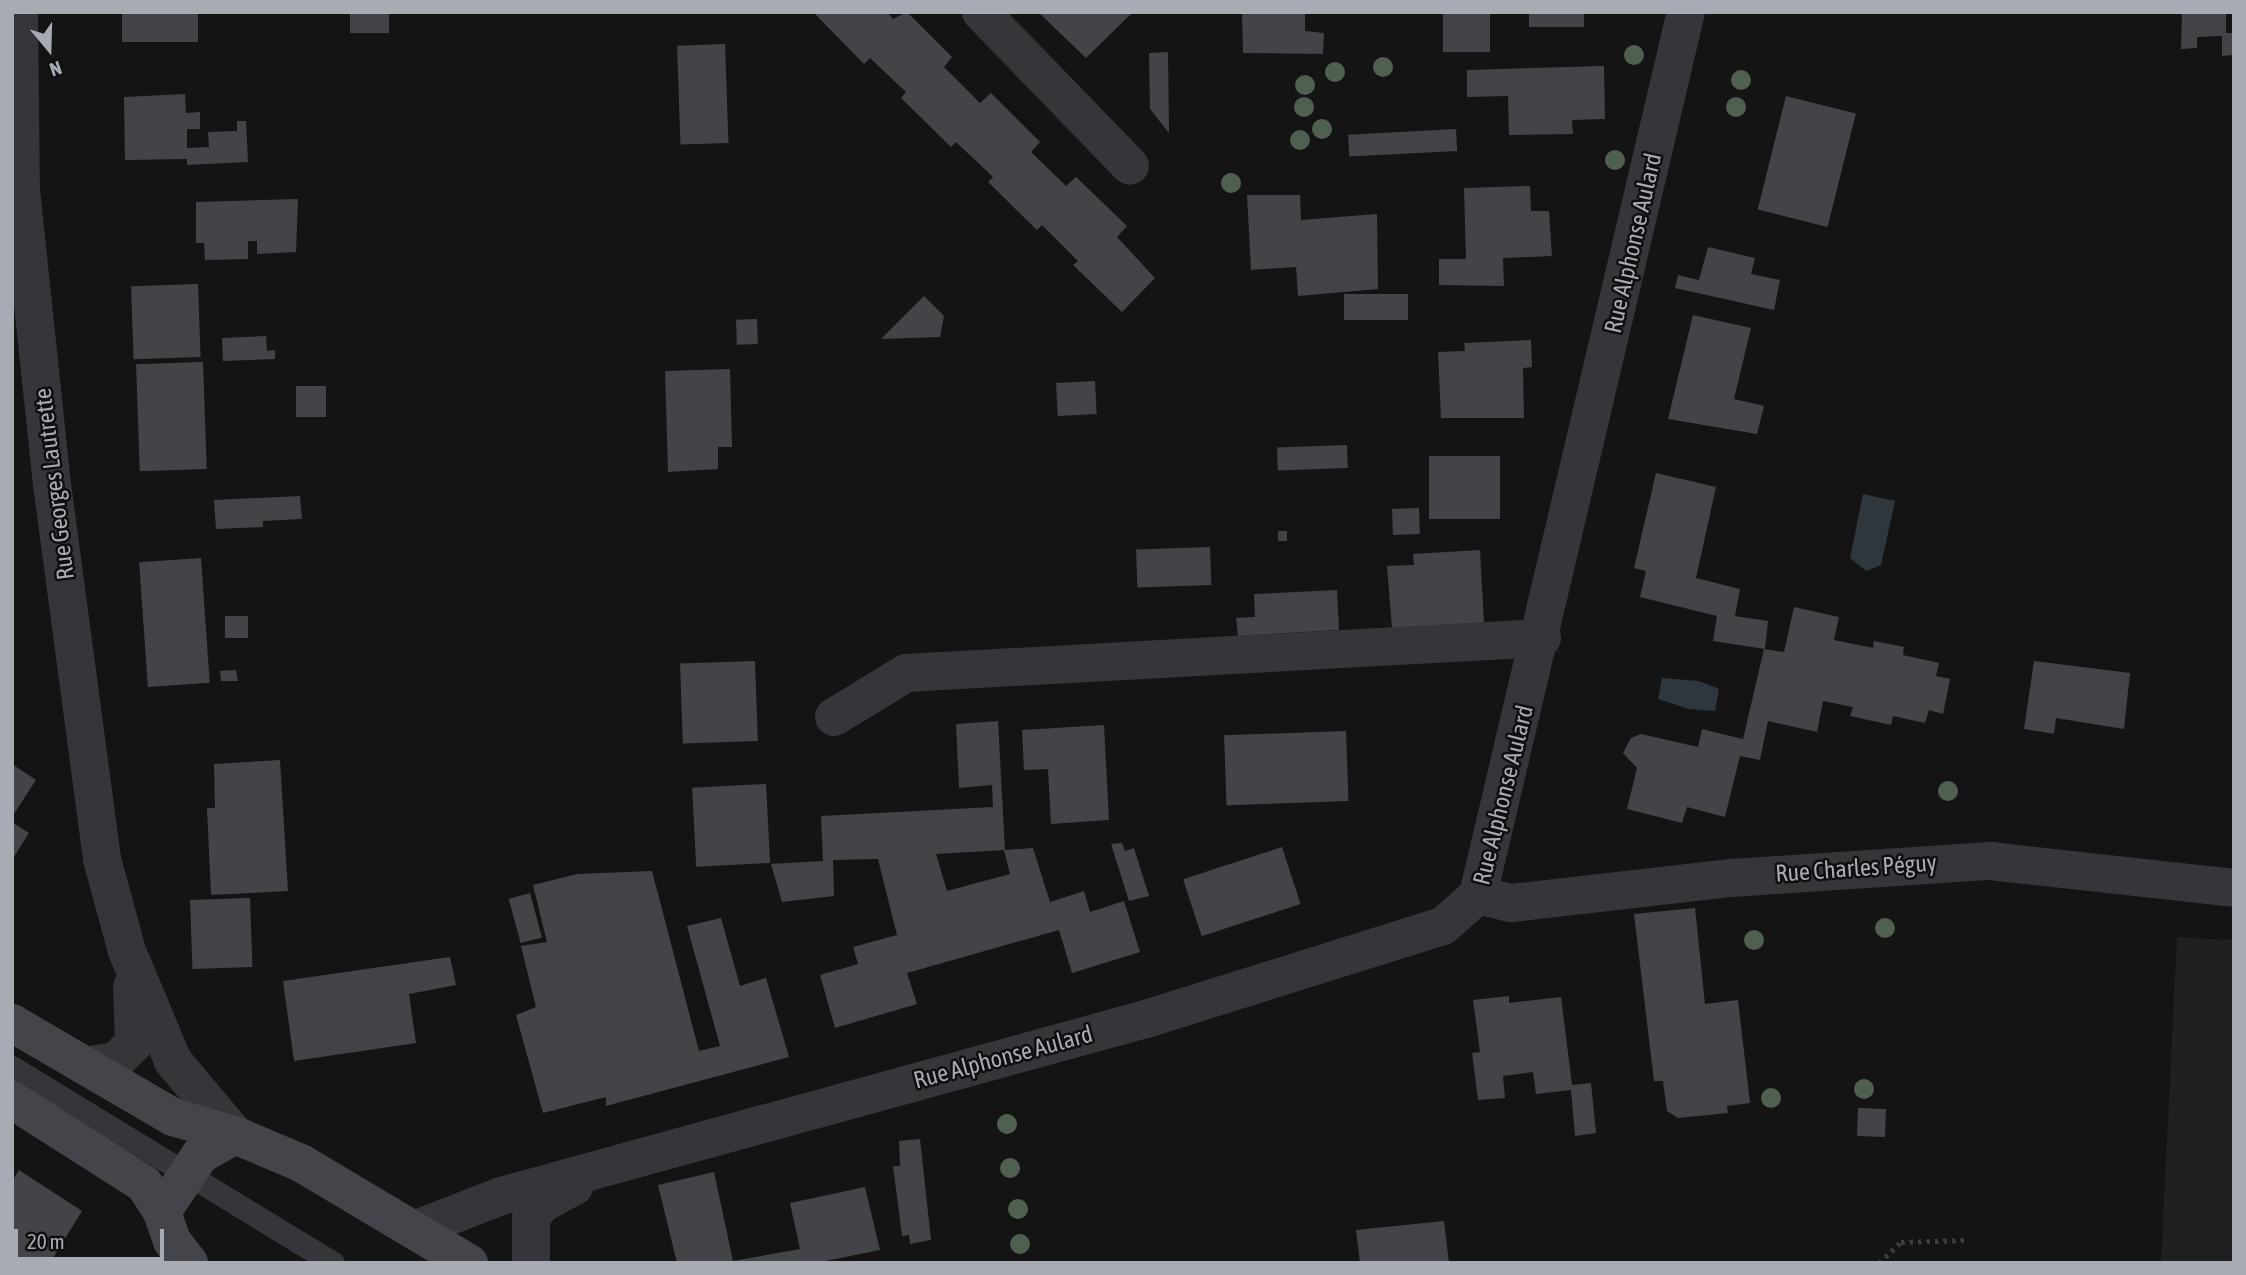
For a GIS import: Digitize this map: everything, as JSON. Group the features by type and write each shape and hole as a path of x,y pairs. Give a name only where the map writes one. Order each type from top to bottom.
{"main road":[{"path":"12,1023 89,1065 173,1117 234,1135 301,1163 470,1263"},
{"path":"12,1100 144,1184 162,1212 172,1241 189,1263"},
{"path":"162,1212 192,1164 234,1135"}],"street":[{"name":"Rue Georges Lautrette","path":"19,12 21,190 52,484 102,859 127,951 173,1061 234,1135"},
{"path":"981,12 1130,166"},
{"name":"Rue Alphonse Aulard","path":"414,1230 501,1196 1146,1019 1443,926 1478,895 1542,638 1686,12"},
{"path":"834,717 906,673 1542,638"},
{"name":"Rue Charles Péguy","path":"1478,895 1511,903 1745,876 1990,861 2234,888"},
{"name":"Rue Georges Lautrette","path":"89,1065 116,1061 134,1044 127,951"},
{"name":"Rue Alphonse Aulard","path":"531,1263 531,1217 542,1204 613,1165"}],"lane":[{"path":"12,1067 192,1164 242,1209 333,1263"},
{"path":"173,1117 192,1164"}],"path":[{"path":"1879,1263 1901,1242 1966,1240"}],"shaded area":[{"path":"1863,494 1895,501 1881,565 1866,571 1850,558"},
{"path":"1662,678 1699,681 1719,689 1715,711 1689,709 1658,699"},
{"path":"2177,937 2234,940 2234,1263 2161,1263"}],"building":[{"path":"122,12 198,12 198,42 122,42"},
{"path":"350,12 389,12 389,33 350,33"},
{"path":"818,12 887,12 893,19 907,12 952,57 944,67 980,103 991,93 1040,142 1031,152 1066,186 1076,177 1127,226 1117,237 1155,278 1122,312 1073,265 1078,261 1042,225 1037,230 988,182 993,177 956,142 951,147 901,98 906,92 870,58 864,64 816,15"},
{"path":"1038,12 1133,12 1086,58"},
{"path":"1242,12 1305,12 1305,31 1324,33 1323,54 1243,53"},
{"path":"1443,12 1490,12 1490,52 1443,52"},
{"path":"1529,12 1584,12 1584,27 1529,27"},
{"path":"2182,13 2226,13 2226,33 2234,33 2234,55 2222,56 2222,36 2197,37 2197,48 2181,49"},
{"path":"725,44 728,143 680,145 677,46"},
{"path":"1168,52 1169,133 1150,109 1149,53"},
{"path":"1604,66 1605,119 1572,120 1573,134 1509,135 1508,96 1467,97 1467,70"},
{"path":"185,94 186,113 200,112 200,129 187,129 187,148 209,147 208,132 237,131 237,121 246,121 248,162 187,165 187,159 125,160 124,97"},
{"path":"1786,96 1856,113 1828,227 1758,210"},
{"path":"1456,129 1457,151 1349,157 1348,135"},
{"path":"1530,186 1531,211 1549,211 1552,256 1503,258 1504,286 1439,285 1439,259 1466,259 1464,188"},
{"path":"1247,195 1300,195 1301,220 1377,214 1378,289 1298,296 1296,267 1251,270"},
{"path":"298,199 296,252 257,254 257,241 248,241 248,259 205,260 204,243 196,243 196,202"},
{"path":"1708,247 1755,258 1751,274 1780,280 1774,310 1675,288 1678,275 1699,280"},
{"path":"198,284 201,357 134,359 131,286"},
{"path":"1344,294 1408,294 1408,320 1344,320"},
{"path":"924,296 944,316 940,337 881,339"},
{"path":"1693,315 1751,328 1734,399 1764,406 1757,434 1668,419"},
{"path":"757,319 758,344 737,345 736,320"},
{"path":"266,336 267,351 275,350 275,359 223,361 222,338"},
{"path":"1531,340 1532,367 1523,368 1524,418 1441,418 1438,352 1465,351 1464,343"},
{"path":"203,362 207,469 140,471 136,364"},
{"path":"730,369 732,447 718,447 718,469 668,472 665,371"},
{"path":"1095,381 1097,414 1058,416 1056,383"},
{"path":"296,386 326,386 326,417 296,417"},
{"path":"1347,445 1348,468 1278,470 1277,447"},
{"path":"1429,456 1500,456 1500,519 1429,519"},
{"path":"1656,473 1716,487 1696,578 1740,589 1735,616 1768,621 1765,649 1713,641 1717,616 1640,597 1646,571 1634,568"},
{"path":"300,496 302,519 263,521 263,527 216,529 214,500"},
{"path":"1419,508 1420,534 1393,535 1392,509"},
{"path":"1278,531 1287,531 1287,541 1278,541"},
{"path":"1210,547 1211,585 1137,588 1136,550"},
{"path":"1480,550 1484,623 1392,628 1387,566 1414,565 1413,554"},
{"path":"201,558 210,683 148,687 139,562"},
{"path":"1337,590 1339,630 1238,636 1236,618 1255,617 1254,594"},
{"path":"1794,607 1839,617 1834,640 1873,648 1874,641 1904,647 1903,655 1939,663 1936,676 1950,679 1943,714 1929,710 1925,723 1893,716 1891,725 1850,716 1853,707 1823,701 1817,732 1768,721 1760,760 1740,756 1725,817 1687,807 1682,823 1627,809 1637,768 1623,753 1631,738 1641,734 1698,747 1702,729 1743,739 1764,649 1784,652"},
{"path":"225,616 248,616 248,638 225,638"},
{"path":"755,661 758,741 683,744 680,664"},
{"path":"2034,661 2130,673 2124,729 2056,718 2054,734 2024,729"},
{"path":"236,670 238,681 221,681 220,671"},
{"path":"998,721 1005,850 1033,848 1050,902 1084,891 1090,912 1124,901 1140,952 1072,973 1059,930 907,973 917,1004 835,1028 820,975 858,964 853,947 897,935 878,859 833,860 834,896 782,902 771,864 823,861 821,816 993,807 992,785 959,788 956,724","holes":["1004,850 1010,874 947,891 936,854"]},
{"path":"1104,725 1109,820 1051,824 1048,769 1024,770 1022,730"},
{"path":"1346,731 1348,801 1227,805 1224,735"},
{"path":"280,760 288,891 211,895 207,808 215,808 214,764"},
{"path":"12,764 36,780 12,817"},
{"path":"766,784 770,863 696,867 692,788"},
{"path":"12,822 29,833 12,860"},
{"path":"1122,843 1125,851 1134,848 1149,896 1129,901 1111,844"},
{"path":"1282,847 1301,904 1202,936 1183,879"},
{"path":"652,871 699,1051 720,1046 687,926 721,918 740,986 766,978 789,1057 606,1106 606,1097 543,1113 516,1015 536,1007 521,946 547,942 533,885 577,874"},
{"path":"530,893 542,937 521,943 509,899"},
{"path":"250,898 252,967 192,969 190,900"},
{"path":"1695,908 1705,1004 1738,1000 1750,1103 1727,1106 1728,1113 1678,1118 1667,1111 1663,1081 1654,1081 1634,914"},
{"path":"450,957 456,985 409,994 416,1043 294,1061 283,981"},
{"path":"1509,996 1509,1003 1561,997 1572,1085 1591,1083 1596,1133 1575,1136 1571,1090 1536,1094 1533,1072 1503,1076 1505,1098 1478,1100 1472,1053 1480,1052 1473,1000"},
{"path":"1858,1108 1886,1109 1885,1137 1857,1136"},
{"path":"920,1139 931,1240 910,1244 909,1235 902,1236 893,1166 900,1166 899,1141"},
{"path":"19,1170 82,1211 50,1263 12,1263 12,1181"},
{"path":"714,1172 733,1261 800,1249 790,1203 865,1187 880,1250 816,1263 677,1263 658,1185"},
{"path":"1444,1221 1449,1263 1360,1263 1356,1230"}]}
